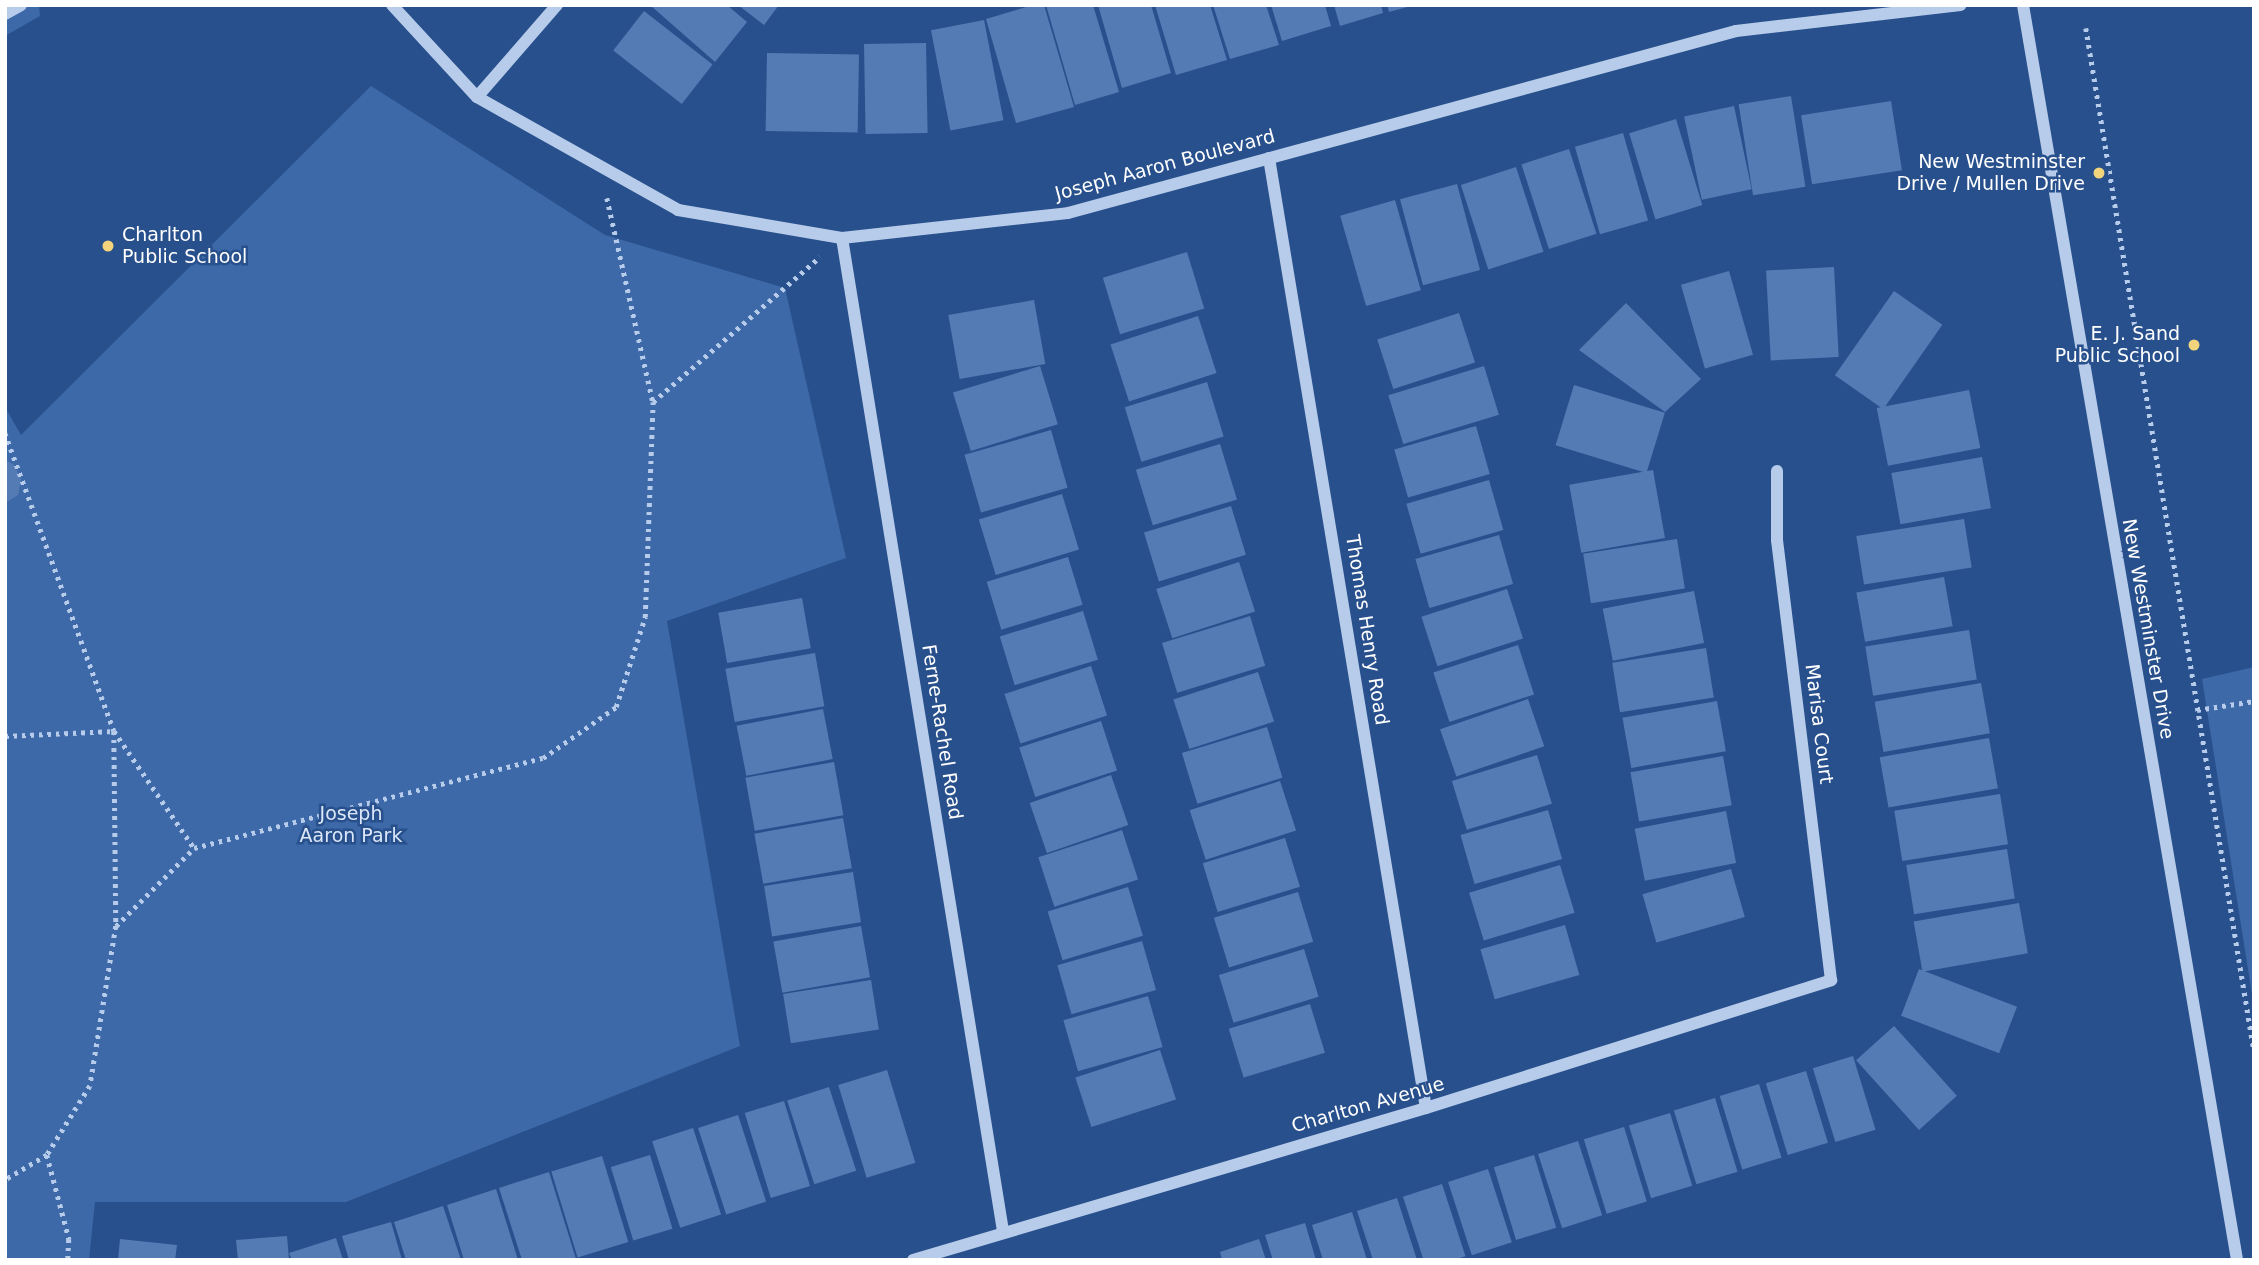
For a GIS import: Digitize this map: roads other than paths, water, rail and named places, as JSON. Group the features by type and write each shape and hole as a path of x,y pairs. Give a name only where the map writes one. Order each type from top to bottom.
{"street":[{"path":"5,14 21,5"},
{"name":"Joseph Aaron Boulevard","path":"392,5 477,97 601,170 678,209 842,238 1068,213 1737,31 1961,5"},
{"path":"477,97 557,5"},
{"name":"New Westminster Drive","path":"2023,5 2237,1260"},
{"name":"Thomas Henry Road","path":"1269,159 1426,1108"},
{"name":"Ferne-Rachel Road","path":"842,238 1003,1231"},
{"name":"Marisa Court","path":"1777,471 1777,540 1831,980"},
{"name":"Charlton Avenue","path":"913,1260 1003,1231 1426,1108 1831,980"}],"place":[{"name":"New Westminster Drive / Mullen Drive","path":"2099,173"},
{"name":"Charlton Public School","path":"108,246"},
{"name":"E. J. Sand Public School","path":"2194,345"}],"park label":[{"name":"Joseph Aaron Park","path":"351,825"}]}
